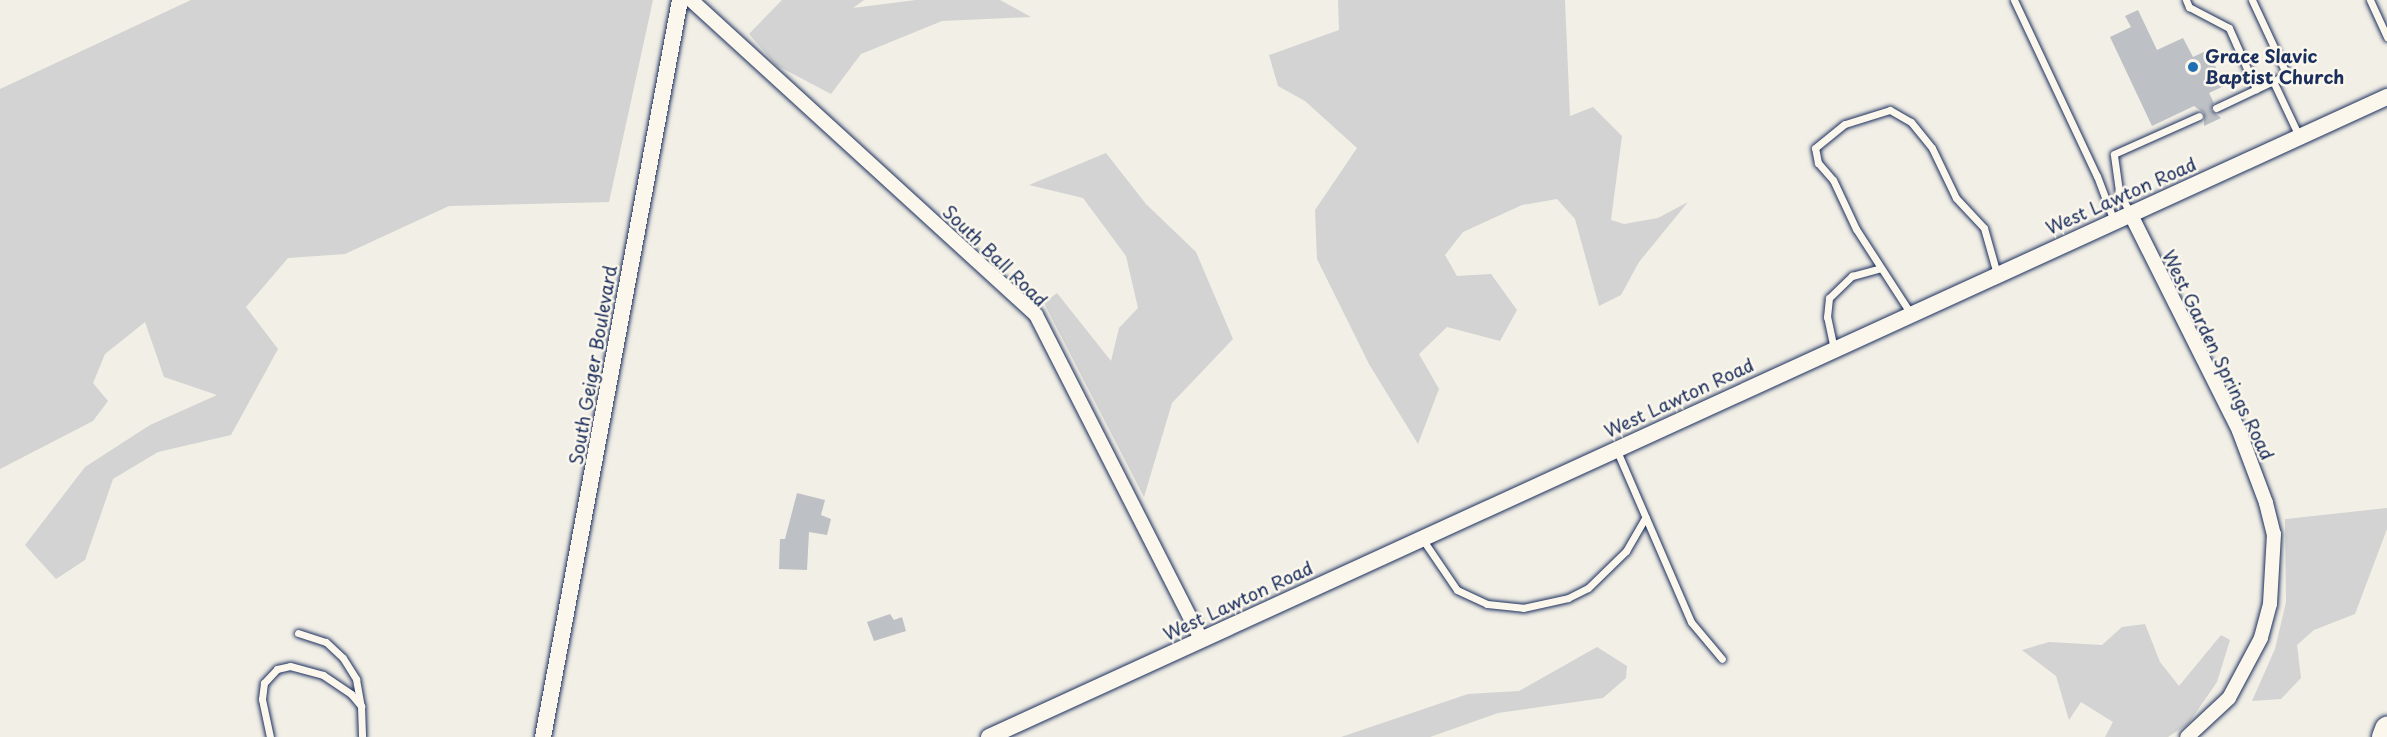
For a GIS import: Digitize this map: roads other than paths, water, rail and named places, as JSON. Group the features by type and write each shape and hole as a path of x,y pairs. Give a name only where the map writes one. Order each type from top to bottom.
{"highway":[{"path":"2384,737 2387,729"}],"street":[{"name":"South Geiger Boulevard","path":"543,737 680,0"},
{"name":"South Ball Road","path":"691,0 1036,315 1201,639"},
{"name":"West Lawton Road","path":"989,737 2130,213 2387,98"},
{"name":"West Garden Springs Road","path":"2130,213 2238,431 2266,502 2274,534 2270,604 2261,638 2229,698 2187,737"}],"lane":[{"path":"2014,0 2097,176 2114,221"},
{"path":"2186,0 2189,7 2229,28 2256,89"},
{"path":"2216,108 2287,75 2252,0"},
{"path":"2370,0 2387,37"},
{"path":"2273,81 2300,137"},
{"path":"1911,314 1881,268 1833,180 1818,162 1815,148 1845,124 1890,110 1911,122 1932,148 1956,198 1984,228 1997,274"},
{"path":"2130,213 2119,191 2114,154 2199,116"},
{"path":"1834,349 1827,317 1829,298 1852,276 1881,268"},
{"path":"1616,449 1691,622 1722,659"},
{"path":"1421,538 1457,590 1487,604 1523,608 1568,598 1588,588 1626,551 1646,517"},
{"path":"298,633 326,642 343,658 356,680 361,706 362,737"},
{"path":"270,737 262,699 268,675 277,669 290,666 322,675 351,694 361,706"}],"place":[{"name":"Grace Slavic Baptist Church","path":"2193,67"}]}
